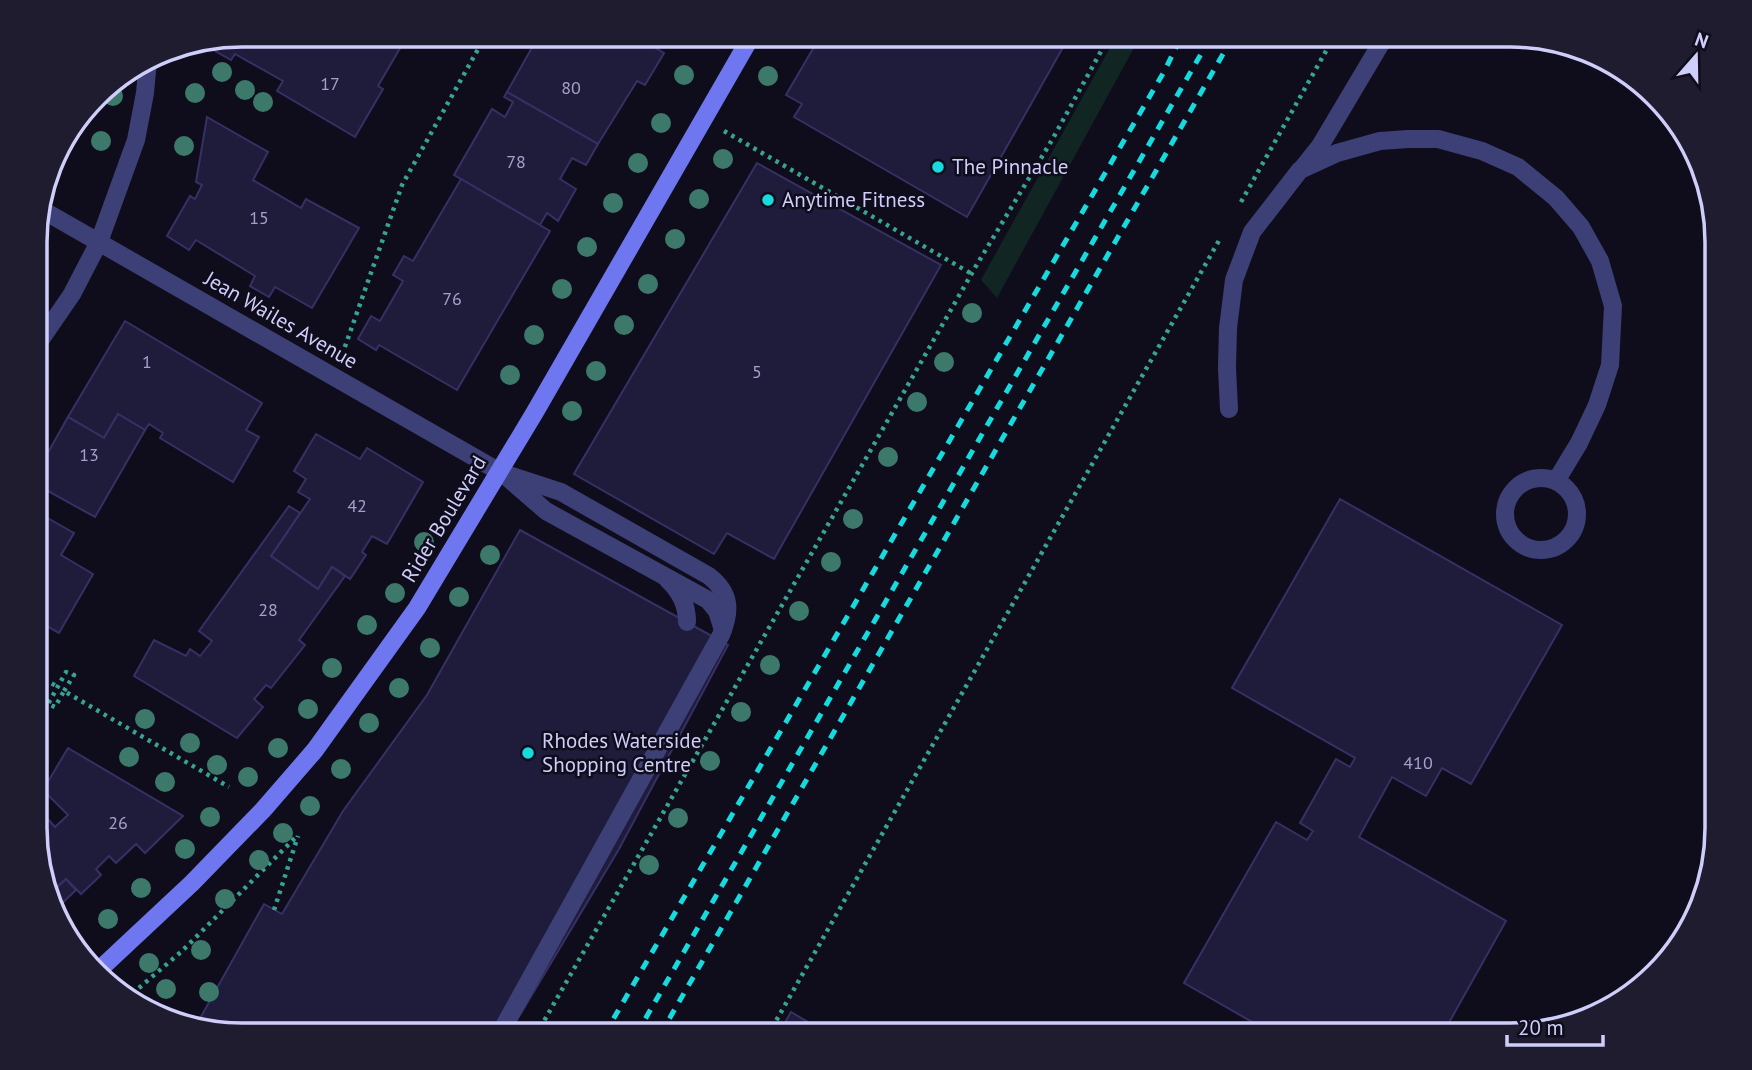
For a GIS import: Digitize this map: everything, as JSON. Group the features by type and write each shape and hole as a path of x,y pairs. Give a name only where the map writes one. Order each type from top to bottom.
{"street":[{"path":"1229,409 1227,327 1234,280 1252,232 1320,146 1379,47"},
{"name":"Rider Boulevard","path":"105,965 192,883 263,810 315,750 417,608 500,471 745,48"},
{"path":"47,330 72,293 99,242 136,140 147,72"},
{"path":"1300,170 1337,153 1380,141 1438,139 1482,151 1518,167 1556,198 1581,227 1600,261 1613,306 1610,365 1597,405 1579,443 1556,481"},
{"name":"Jean Wailes Avenue","path":"49,214 500,471"},
{"path":"500,471 546,511 701,595 713,605 720,616 722,634"},
{"path":"500,471 561,492 709,576 726,596 729,614 722,634 506,1023"},
{"path":"1532,478 1556,481 1566,487 1577,508 1573,531 1566,541 1556,547 1544,550 1521,545 1506,526 1506,502 1512,491 1532,478"},
{"path":"657,572 674,585 682,597 687,622"}],"path":[{"path":"543,1023 1103,47"},
{"path":"1240,204 1328,47"},
{"path":"334,377 402,185 479,48"},
{"path":"704,119 972,274"},
{"path":"775,1023 1226,228"},
{"path":"66,672 74,675 55,707 48,704 58,687 66,672"},
{"path":"47,680 58,687"},
{"path":"64,691 229,788"},
{"path":"135,991 181,952 298,835 274,910"}],"green space":[{"path":"1110,47 1134,47 997,298 981,280"}],"building":[{"name":"The Pinnacle","path":"1063,47 967,217 794,117 802,104 786,95 814,48"},
{"path":"230,48 400,48 378,86 383,89 355,137 277,91 283,81 235,54 231,60 215,51"},
{"path":"532,48 655,48 664,53 645,85 637,81 598,144 507,92"},
{"path":"507,92 598,144 586,165 572,158 560,179 576,189 558,221 547,213 540,225 454,175 492,109 505,117 513,102 504,97"},
{"path":"207,117 268,152 253,180 301,208 306,199 359,228 312,308 275,287 269,297 250,286 255,276 196,240 189,250 167,236 190,196 195,199 202,185 196,182"},
{"path":"757,163 941,265 774,559 727,533 714,554 574,474"},
{"path":"461,179 550,231 457,390 379,345 376,350 358,339 371,316 380,321 403,281 393,275 404,256 413,261"},
{"path":"125,321 262,403 246,430 259,437 233,482 160,438 163,433 149,424 145,430 118,414 104,438 68,417"},
{"path":"118,414 145,430 95,517 47,491 47,454 68,417 104,438"},
{"path":"316,434 360,459 367,448 423,482 387,544 372,536 362,552 366,555 350,579 332,567 318,589 271,556 310,499 298,492 306,479 294,471"},
{"path":"1340,499 1562,625 1471,784 1442,768 1426,796 1392,777 1359,837 1506,921 1449,1022 1253,1022 1184,983 1276,822 1307,840 1313,831 1300,823 1336,759 1350,767 1355,758 1232,688"},
{"path":"289,506 300,513 271,556 318,589 332,567 345,576 299,640 305,645 271,688 266,685 254,699 263,707 237,738 134,676 154,640 186,656 190,649 200,656 212,641 199,631"},
{"path":"47,518 74,533 61,555 93,574 59,633 47,626"},
{"name":"Rhodes Waterside Shopping Centre","path":"520,530 728,645 619,849 515,1023 242,1023 200,1018 264,904 282,914 343,811 427,695"},
{"path":"68,748 183,816 145,853 136,844 116,863 109,856 96,869 101,875 81,894 66,879 57,887 49,853 47,818 55,827 68,815 47,794 47,783"},
{"path":"66,879 76,890 63,903 57,887"},
{"path":"791,1012 809,1023 785,1023"}],"railway":[{"path":"611,1023 1176,47"},
{"path":"643,1023 1205,47"},
{"path":"667,1023 1227,47"}],"place":[{"name":"The Pinnacle","path":"938,167"},
{"name":"Anytime Fitness","path":"768,200"},
{"name":"Rhodes Waterside Shopping Centre","path":"528,753"}]}
